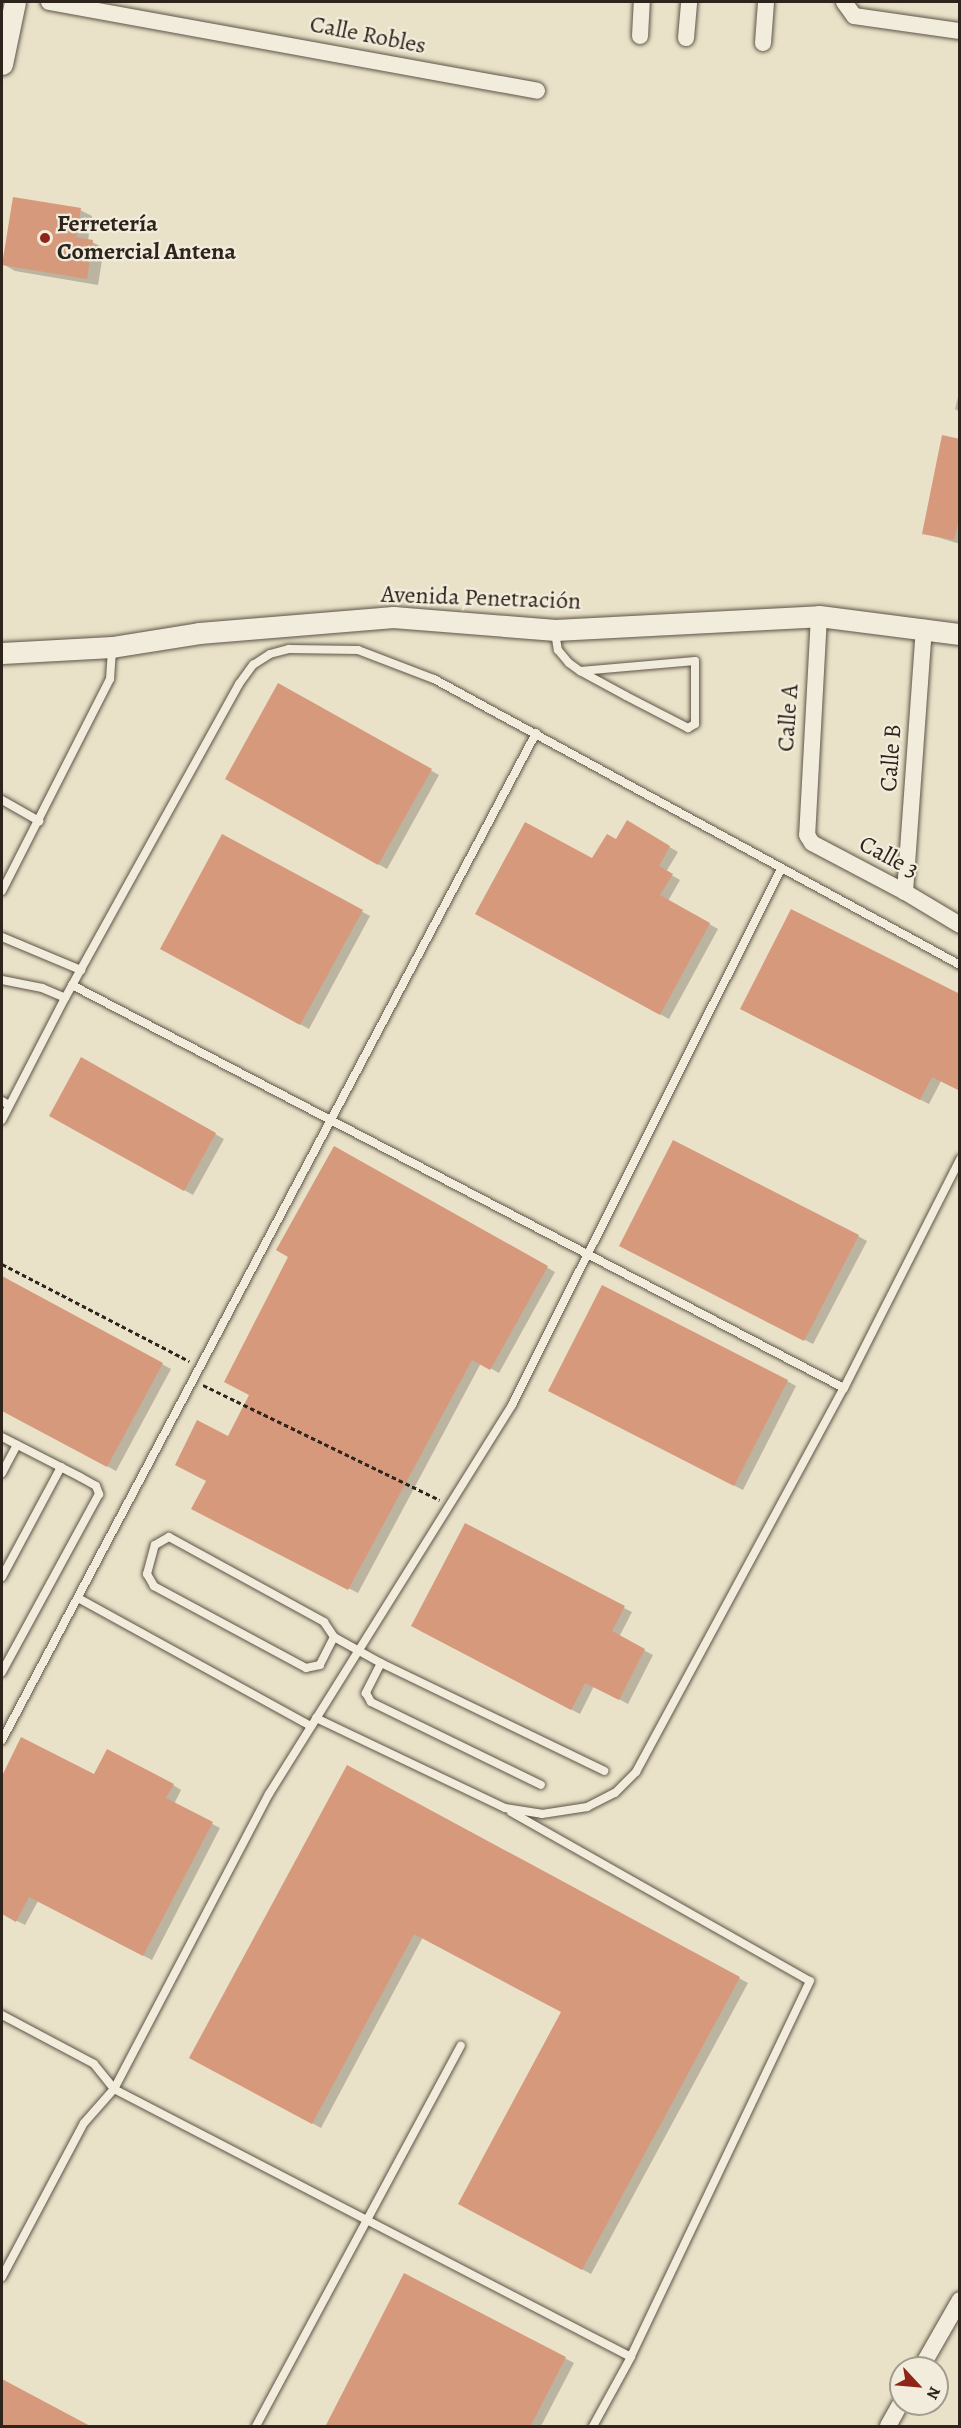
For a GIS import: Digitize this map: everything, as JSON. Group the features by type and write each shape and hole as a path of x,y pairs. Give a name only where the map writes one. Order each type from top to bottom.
{"street":[{"path":"2,64 15,2"},
{"name":"Calle Robles","path":"49,2 537,91"},
{"path":"640,36 642,2"},
{"path":"686,38 689,2"},
{"path":"762,43 766,2"},
{"path":"844,2 854,16 960,31"},
{"name":"Avenida Penetración","path":"2,653 112,647 199,633 393,617 555,630 819,616 960,634"},
{"name":"Calle A","path":"805,824 819,616"},
{"name":"Calle B","path":"905,892 924,628"},
{"name":"Calle 3","path":"805,824 812,843 905,892 960,925"},
{"path":"928,2356 960,2300"}],"lane":[{"path":"555,630 561,656 580,671 680,724 694,727 695,661 580,671"},
{"path":"2,891 110,679 112,647"},
{"path":"2,1120 5,1103 239,684 253,665 270,654 324,647 358,650 434,679 960,965"},
{"path":"2,1740 4,1729 78,1598 194,1381 536,733"},
{"path":"2,800 39,820"},
{"path":"2,2277 84,2123 114,2089 269,1794 512,1405 590,1254 781,869"},
{"path":"2,937 81,970"},
{"path":"2,980 42,988 64,998"},
{"path":"72,984 331,1123 590,1254 844,1388"},
{"path":"505,1808 542,1814 587,1807 615,1793 636,1772 844,1388 960,1159"},
{"path":"2,1437 96,1486 99,1494 2,1672"},
{"path":"2,1473 17,1445"},
{"path":"2,1577 61,1467"},
{"path":"334,1637 320,1665 306,1668 154,1586 147,1574 155,1545 169,1537 324,1622 334,1637 381,1663 604,1771"},
{"path":"78,1598 311,1726"},
{"path":"381,1663 366,1693 370,1702 541,1785"},
{"path":"316,1718 505,1808 810,1981 631,2357 593,2427"},
{"path":"2,2015 94,2064 114,2089 368,2218 631,2357"},
{"path":"256,2427 461,2046"}],"path":[{"path":"2,1264 201,1367"},
{"path":"194,1381 450,1504"}],"building":[{"name":"Ferretería Comercial Antena","path":"13,197 81,208 76,237 93,240 87,279 2,265"},
{"path":"942,435 960,439 960,514 954,540 922,534"},
{"path":"278,683 432,769 378,865 225,779"},
{"path":"627,820 670,846 659,866 673,874 660,895 710,923 660,1015 475,914 525,822 592,858 607,834 616,839"},
{"path":"222,834 363,910 300,1025 160,949"},
{"path":"791,909 960,994 960,1091 932,1077 920,1100 740,1009"},
{"path":"81,1057 216,1133 184,1191 49,1116"},
{"path":"673,1140 859,1235 804,1341 619,1246"},
{"path":"334,1146 548,1266 490,1370 472,1360 348,1590 191,1509 206,1481 175,1465 197,1420 228,1436 249,1395 224,1382 288,1257 276,1250"},
{"path":"2,1276 163,1363 107,1467 2,1411"},
{"path":"602,1285 788,1380 734,1486 548,1391"},
{"path":"465,1523 625,1606 612,1631 645,1649 619,1700 585,1683 571,1710 411,1626"},
{"path":"21,1737 94,1774 107,1749 174,1784 166,1798 213,1822 143,1956 29,1897 16,1922 2,1914 2,1776"},
{"path":"347,1765 740,1977 582,2270 458,2204 561,2012 414,1934 312,2124 189,2058"},
{"path":"404,2273 566,2357 530,2427 325,2427"},
{"path":"2,2379 92,2427 2,2427"}],"place":[{"name":"Ferretería Comercial Antena","path":"45,238"}]}
